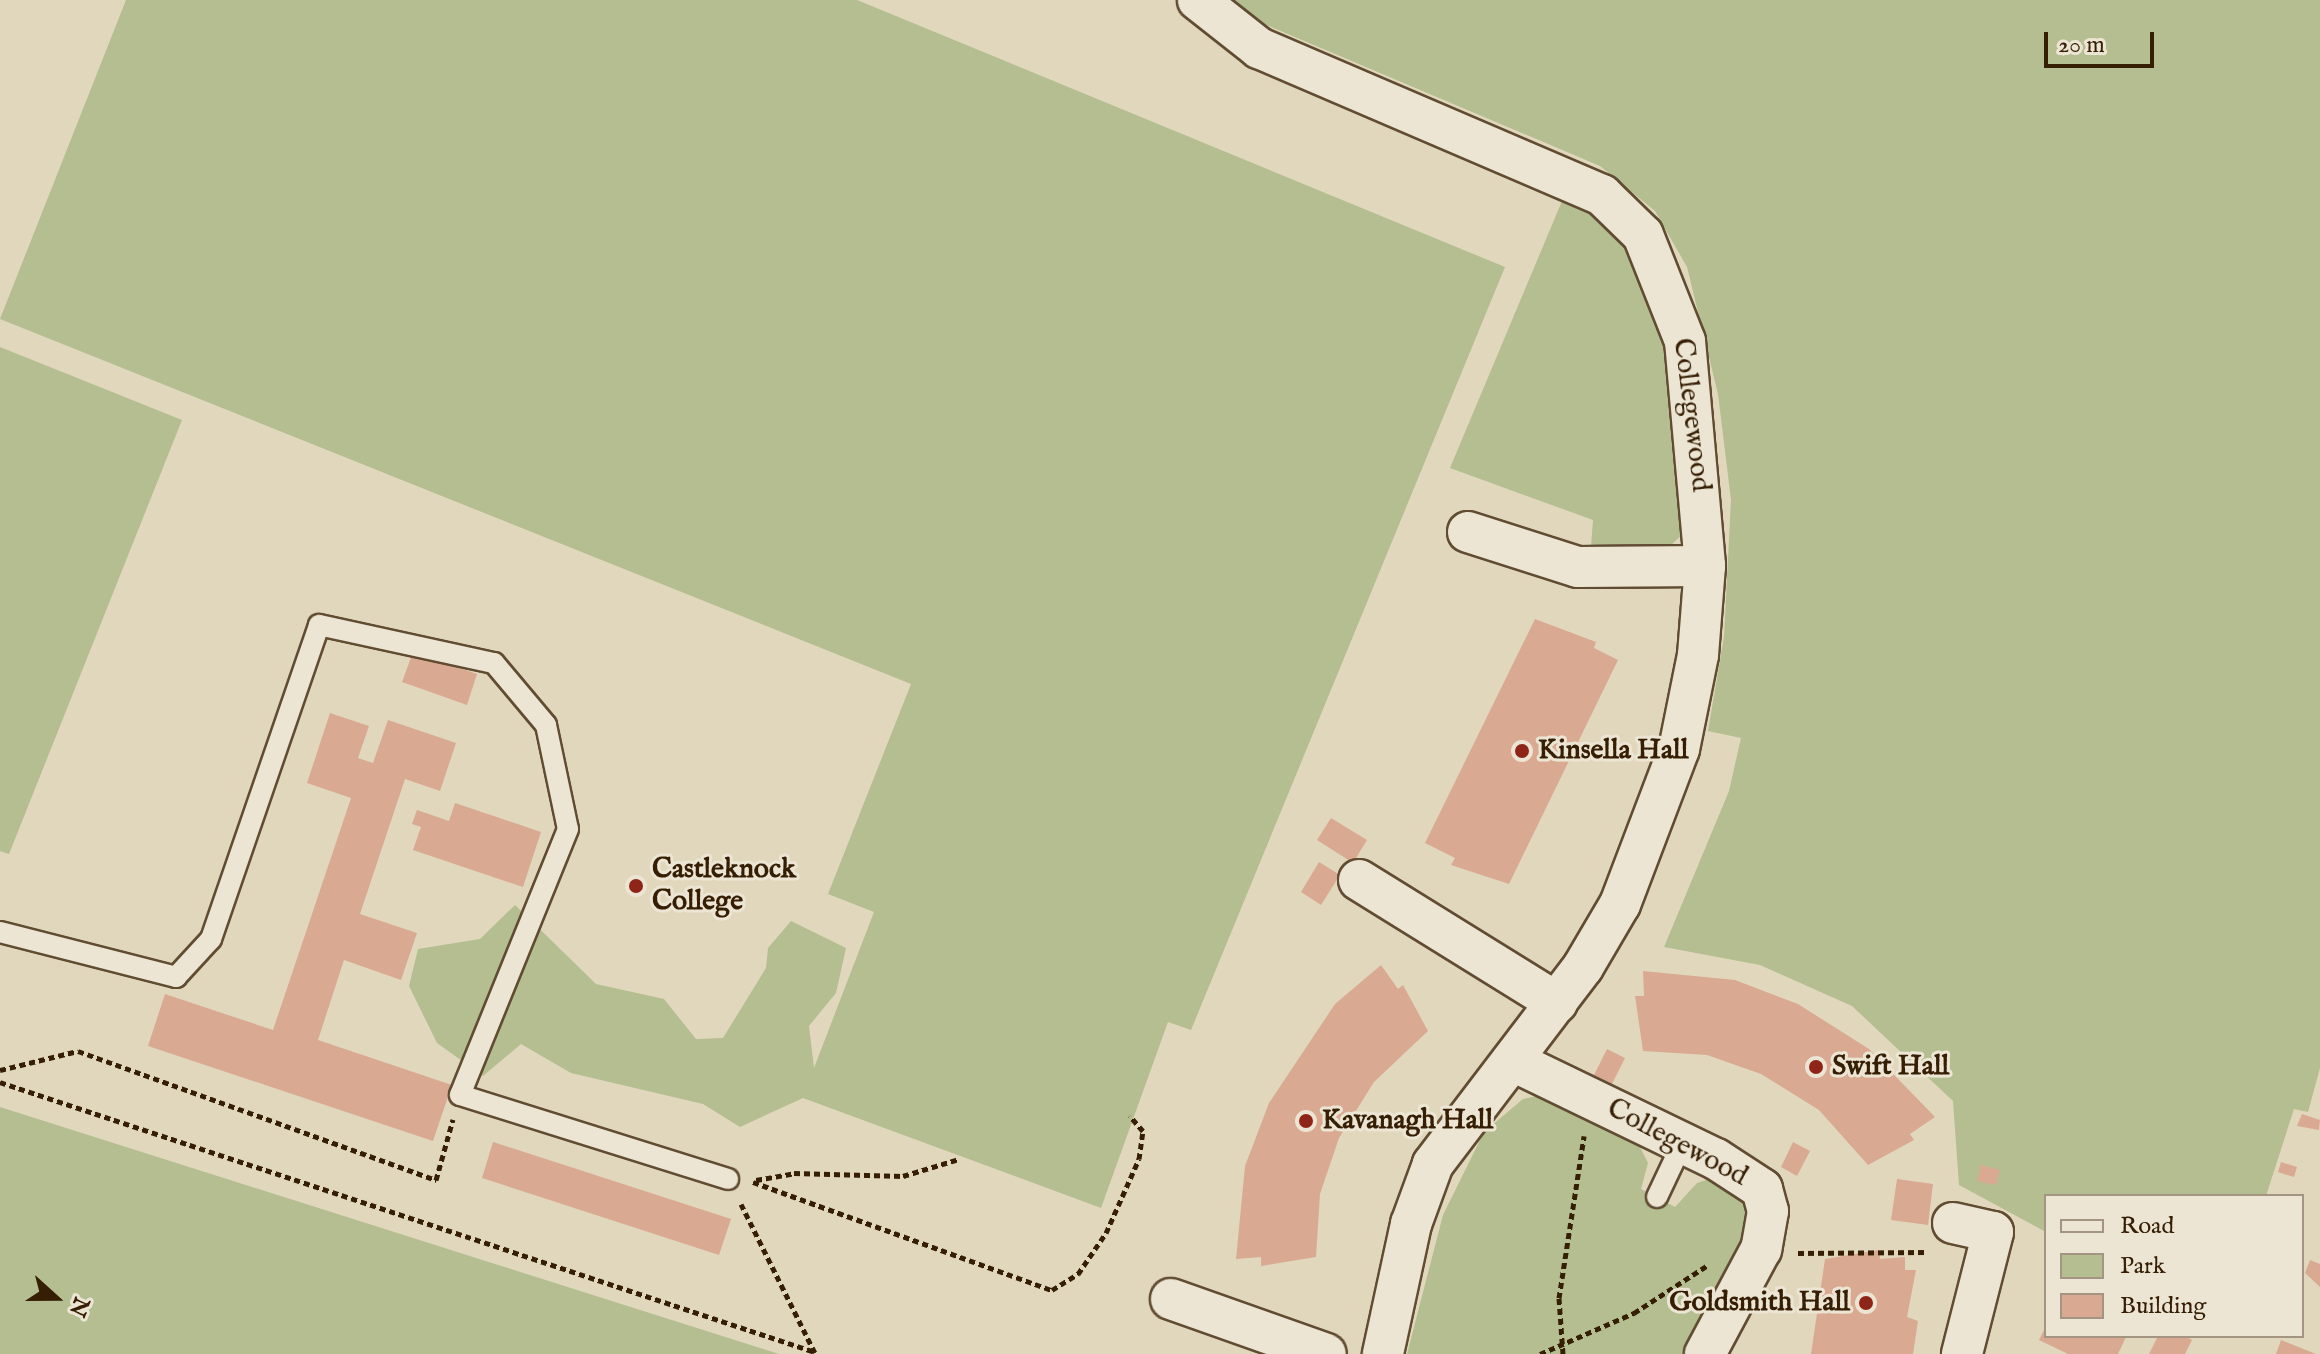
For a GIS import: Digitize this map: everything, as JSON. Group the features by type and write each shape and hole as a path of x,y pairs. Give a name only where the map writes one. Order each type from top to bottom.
{"street":[{"name":"Collegewood","path":"1198,0 1259,48 1561,175 1628,214 1660,266 1685,341 1705,566 1698,655 1679,749 1620,904 1515,1062 1433,1164 1411,1224 1383,1354"},
{"path":"1468,532 1578,567 1705,566"},
{"path":"1359,880 1557,1003"},
{"name":"Collegewood","path":"1515,1062 1683,1142 1762,1189 1768,1211 1761,1249 1705,1354"},
{"path":"1953,1223 1993,1232 1962,1354"},
{"path":"1171,1299 1326,1354"}],"lane":[{"path":"0,932 176,977 211,939 319,625 494,663 546,725 568,829 460,1095 728,1179"},
{"path":"1657,1197 1683,1142"}],"path":[{"path":"0,1070 78,1051 436,1180 460,1095"},
{"path":"0,1082 815,1353"},
{"path":"1563,1354 1559,1298 1580,1150 1595,1101"},
{"path":"728,1179 751,1181 1052,1290 1078,1274 1128,1184 1143,1131 1130,1116"},
{"path":"751,1181 794,1173 903,1176 959,1159"},
{"path":"728,1179 815,1353"},
{"path":"1540,1354 1634,1313 1712,1262 1761,1249 1812,1255 1869,1249 1986,1260"}],"green space":[{"path":"126,0 857,0 1505,267 1191,1030 1168,1022 1101,1208 803,1098 740,1127 703,1104 571,1073 521,1044 483,1076 437,1043 409,986 418,949 480,939 515,905 596,984 664,999 696,1039 723,1038 766,968 768,948 791,921 846,948 836,993 809,1026 814,1068 874,912 828,894 911,684 0,319"},
{"path":"1224,0 2320,0 2320,1068 2308,1112 2294,1109 2267,1194 2044,1194 2044,1231 1959,1185 1953,1101 1852,1006 1760,965 1664,947 1729,791 1741,738 1708,731 1724,637 1731,500 1718,394 1687,267 1655,211 1600,166 1231,10"},
{"path":"1562,201 1610,223 1645,274 1659,316 1688,529 1671,545 1591,547 1593,520 1450,468"},
{"path":"0,347 182,420 9,854 0,851"},
{"path":"1547,1094 1634,1135 1648,1163 1641,1189 1675,1207 1697,1183 1715,1177 1747,1199 1753,1227 1688,1354 1407,1354 1443,1215 1484,1132 1523,1099"},
{"path":"0,1107 779,1354 0,1354"}],"building":[{"name":"Kinsella Hall","path":"1535,619 1596,642 1594,648 1618,660 1509,884 1451,865 1455,858 1425,843"},
{"path":"413,652 477,674 467,705 402,682"},
{"path":"330,713 369,726 358,758 373,763 388,720 456,743 440,791 405,779 360,914 417,933 401,980 344,960 318,1040 452,1085 433,1141 148,1046 165,994 273,1030 351,798 307,783"},
{"path":"455,803 541,832 523,887 413,850 421,827 412,824 417,810 449,821"},
{"path":"1331,818 1367,840 1353,863 1317,840"},
{"path":"1319,862 1340,875 1321,905 1301,892"},
{"name":"Kavanagh Hall","path":"1381,965 1398,989 1403,985 1428,1031 1374,1082 1339,1138 1320,1194 1316,1257 1261,1266 1261,1257 1236,1259 1245,1166 1269,1103 1335,1004"},
{"name":"Swift Hall","path":"1643,971 1735,980 1798,1004 1869,1049 1935,1117 1910,1134 1914,1140 1868,1165 1819,1110 1761,1074 1707,1055 1643,1051 1635,996 1644,996"},
{"path":"1607,1049 1625,1058 1612,1084 1594,1075"},
{"path":"2302,1114 2320,1120 2319,1130 2297,1126"},
{"path":"493,1142 731,1219 719,1255 482,1178"},
{"path":"1793,1142 1810,1151 1797,1176 1781,1167"},
{"path":"2281,1162 2297,1167 2294,1177 2278,1172"},
{"path":"1981,1165 2000,1170 1996,1185 1977,1181"},
{"path":"1897,1179 1933,1184 1928,1225 1891,1220"},
{"name":"Goldsmith Hall","path":"1879,1250 1880,1259 1905,1257 1905,1270 1916,1270 1907,1317 1918,1321 1913,1354 1811,1354 1825,1259"},
{"path":"2310,1260 2320,1264 2320,1287 2305,1273"},
{"path":"2044,1330 2044,1338 2126,1338 2118,1354 2068,1354 2039,1340"},
{"path":"2157,1338 2192,1340 2185,1354 2149,1354"},
{"path":"2281,1340 2316,1354 2276,1354"}],"place":[{"name":"Kinsella Hall","path":"1522,751"},
{"name":"Castleknock College","path":"636,886"},
{"name":"Swift Hall","path":"1816,1067"},
{"name":"Kavanagh Hall","path":"1306,1121"},
{"name":"Goldsmith Hall","path":"1866,1303"}]}
